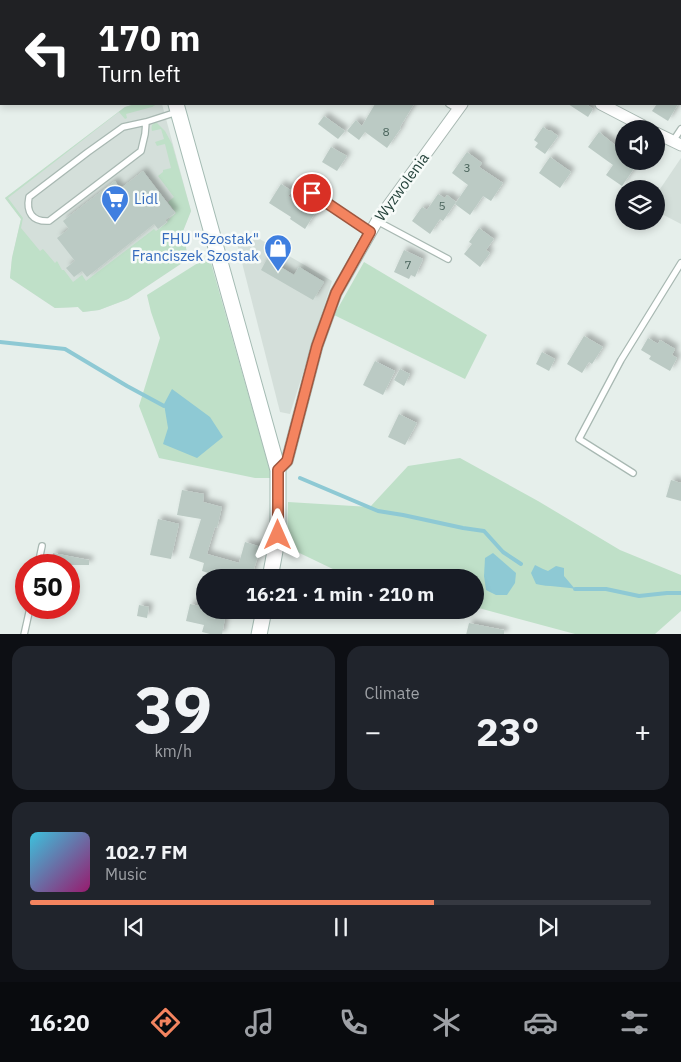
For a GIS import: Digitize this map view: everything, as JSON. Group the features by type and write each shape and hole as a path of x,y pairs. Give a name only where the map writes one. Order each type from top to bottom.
{"main road":[{"path":"178,108 278,470 278,535 272,569"},
{"path":"259,634 262,619"}],"street":[{"name":"Wyzwolenia","path":"278,470 287,461 317,346 336,293 376,221 456,105"},
{"path":"603,105 632,120"},
{"path":"665,137 677,143"}],"lane":[{"path":"146,122 141,151 113,173 49,221 41,222 28,211 28,197 123,127 146,122 178,108"},
{"path":"677,143 681,129"},
{"path":"312,193 370,232"},
{"path":"376,221 448,259"},
{"path":"633,473 579,439 621,360 681,263"},
{"path":"40,554 42,546"},
{"path":"24,634 27,619"}],"shaded area":[{"path":"132,105 162,105 191,211 183,231 188,259 128,299 99,310 83,312 78,307 55,308 10,278 12,258 21,219 5,198 125,107"},
{"path":"681,158 681,224 665,216 665,182"},
{"path":"246,231 332,281 290,414 280,412 236,239"}],"green space":[{"path":"132,105 155,105 126,114 127,118 125,119 119,112 8,198 23,218 21,228 40,251 43,249 55,263 57,261 73,282 82,275 86,281 154,229 156,231 168,222 176,213 168,202 174,197 158,176 163,170 171,168 165,144 157,146 155,142 164,139 161,129 152,131 152,126 156,122 165,131 172,144 191,211 183,231 188,259 128,299 99,310 83,312 78,307 55,308 10,278 12,258 21,219 5,198 125,107"},
{"path":"209,256 272,478 255,478 159,458 139,406 160,338 147,295"},
{"path":"364,262 487,335 465,379 334,315"},
{"path":"460,458 538,501 620,550 681,575 681,611 655,634 575,634 484,609 484,569 333,569 287,547 288,502 370,507 408,466"}],"water":[{"path":"172,389 210,417 223,437 197,458 163,444 168,428 164,404"},
{"path":"493,553 516,573 515,583 507,595 496,595 486,590 484,576 485,558"},
{"path":"535,565 548,571 556,566 564,568 564,576 575,589 536,584 531,573"}],"building":[{"path":"374,105 413,105 387,148 365,132 359,140 347,131 356,120 362,126"},
{"path":"570,105 587,105 593,109 588,117"},
{"path":"656,105 677,105 668,121 652,111"},
{"path":"324,116 345,131 338,139 318,124"},
{"path":"543,127 558,136 545,154 535,147 538,143 534,140"},
{"path":"599,132 615,145 615,170 633,170 626,180 615,181 606,175 613,165 588,147"},
{"path":"331,147 347,156 337,171 322,162"},
{"path":"467,152 482,163 479,167 503,183 491,201 483,196 470,215 455,204 468,185 452,173"},
{"path":"550,157 571,172 560,188 539,173"},
{"name":"Lidl","path":"143,171 175,213 165,220 167,222 158,229 154,224 87,277 82,271 74,277 66,268 75,261 57,238 69,229 63,221 115,181 120,189"},
{"path":"281,184 292,191 288,196 315,213 305,229 290,219 291,217 269,203"},
{"path":"438,194 445,198 447,195 456,202 443,221 440,219 430,234 412,221 422,207 427,210"},
{"path":"479,228 494,239 486,250 490,253 480,267 464,254 472,244 469,242"},
{"path":"404,250 423,259 415,277 411,275 409,279 394,272"},
{"path":"267,259 294,275 299,267 324,282 313,300 261,270"},
{"path":"584,336 603,347 592,364 589,362 582,373 567,364"},
{"path":"648,338 658,344 660,340 675,349 672,355 677,358 670,371 649,359 651,356 641,350"},
{"path":"542,352 555,359 549,371 536,364"},
{"path":"375,361 395,371 383,395 363,385"},
{"path":"400,369 410,374 404,386 394,380"},
{"path":"399,414 417,423 405,445 388,437"},
{"path":"671,480 681,483 681,501 666,497"},
{"path":"182,490 204,494 203,502 222,507 217,528 215,527 207,554 239,563 245,542 261,547 254,569 202,569 204,563 189,558 201,519 177,515"},
{"path":"158,519 179,524 171,559 150,555"},
{"path":"80,558 89,560 89,565 80,565"},
{"path":"190,604 196,605 196,619 225,619 222,634 202,632 204,625 186,621"},
{"path":"139,605 149,607 147,618 137,616"},
{"path":"469,623 504,630 504,634 466,634"}],"waterway":[{"path":"0,342 65,349 164,406"},
{"path":"300,478 378,511 484,531 503,552 521,564"},
{"path":"575,589 606,589 639,596 681,593"}],"place":[{"name":"Lidl","path":"115,223"},
{"name":"FHU \"Szostak\" Franciszek Szostak","path":"278,272"}],"route":[{"path":"278,535 278,470 287,461 317,346 336,293 370,232 312,193"}]}
